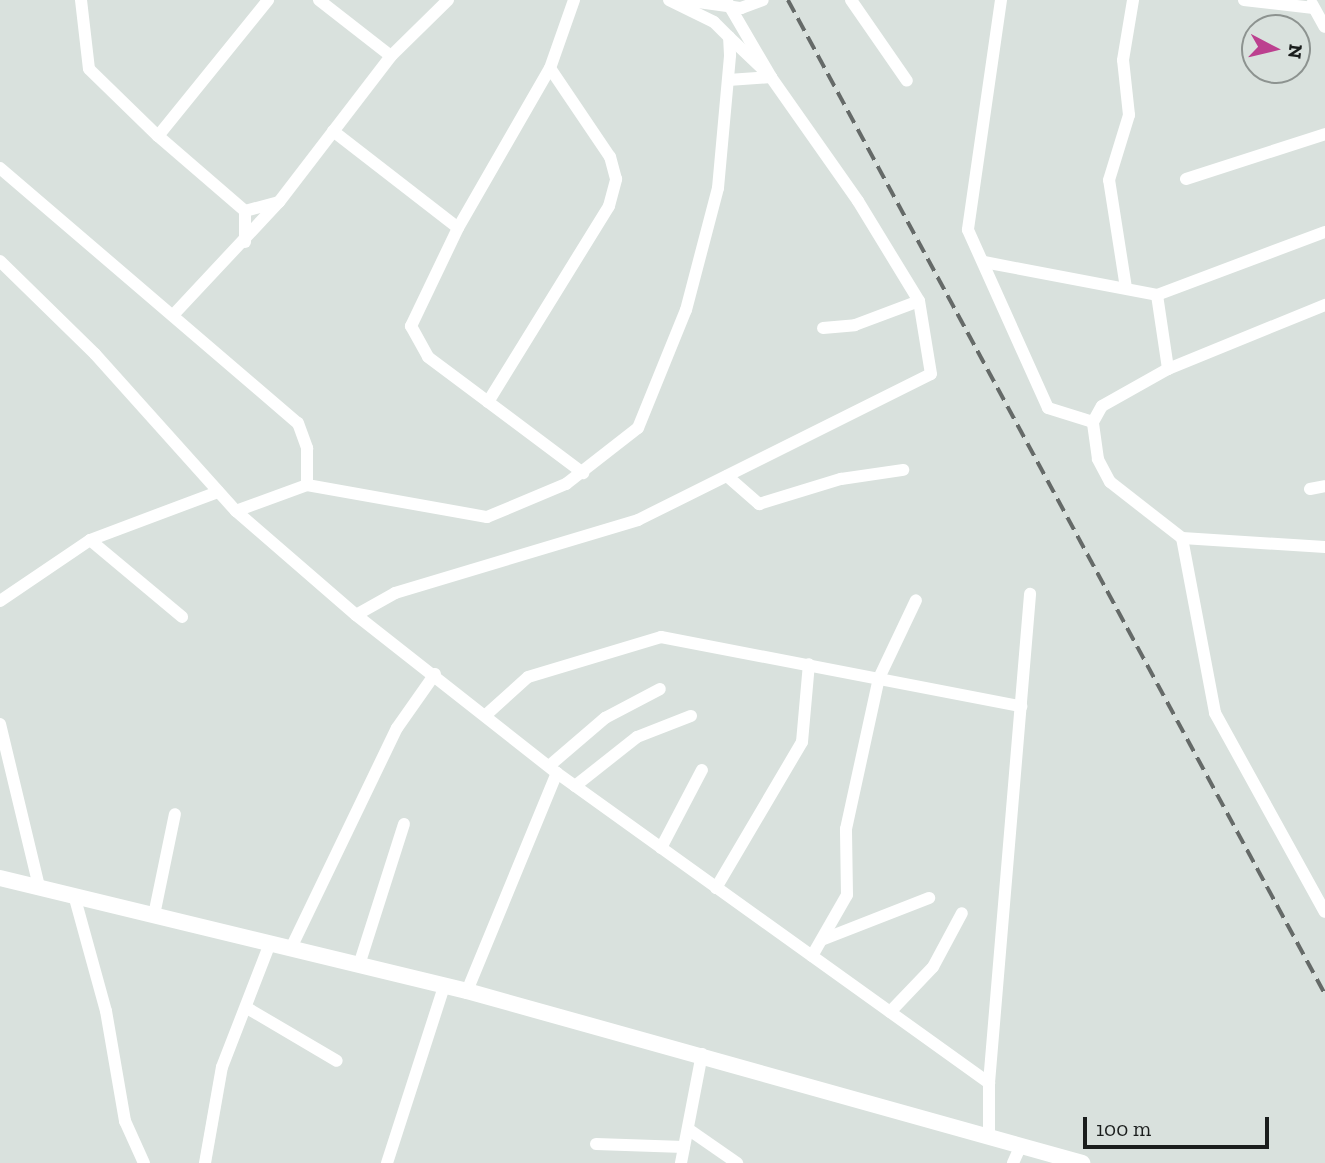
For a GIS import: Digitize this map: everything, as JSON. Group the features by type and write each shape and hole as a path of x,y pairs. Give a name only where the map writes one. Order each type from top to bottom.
{"main road":[{"path":"0,878 467,991 702,1054 1082,1163"}],"street":[{"path":"81,0 89,69 158,136 245,211 245,242"},
{"path":"158,136 268,0"},
{"path":"319,0 391,55"},
{"path":"176,312 245,242 279,202 391,55 448,0"},
{"path":"574,0 550,68 458,228 411,326 428,357 583,472"},
{"path":"669,0 714,22 771,77"},
{"path":"688,0 749,8 763,0"},
{"path":"851,0 907,82"},
{"path":"1001,0 968,230 1048,408 1093,422"},
{"path":"1126,288 1108,180 1129,115 1123,60 1133,0"},
{"path":"1244,0 1312,4 1325,27"},
{"path":"356,615 395,593 638,520 931,374 919,301 771,77 727,3"},
{"path":"236,511 307,485 487,517 583,472 638,428 686,310 718,188 728,80 729,37"},
{"path":"488,402 609,206 616,178 610,157 550,68"},
{"path":"728,80 771,77"},
{"path":"333,131 458,228"},
{"path":"1186,179 1325,134"},
{"path":"0,168 176,312 298,423 307,447 307,485"},
{"path":"245,211 279,202"},
{"path":"984,262 1157,295 1325,233"},
{"path":"0,261 95,354 236,511 356,615 435,674 575,786 989,1083"},
{"path":"1157,295 1168,369"},
{"path":"823,328 855,324 919,301"},
{"path":"1325,305 1168,369 1102,406 1093,422 1098,459 1110,482 1182,538 1325,547"},
{"path":"727,475 759,504 841,480 903,470"},
{"path":"1310,489 1325,486"},
{"path":"0,601 90,540 218,492"},
{"path":"1182,538 1215,713 1325,912"},
{"path":"90,540 182,617"},
{"path":"989,1135 989,1083 1030,594"},
{"path":"812,956 847,895 846,829 879,678 916,600"},
{"path":"487,715 528,677 651,639 809,664 1021,706"},
{"path":"716,887 802,742 809,664"},
{"path":"291,948 397,728 435,674"},
{"path":"467,991 553,769 605,718 660,690"},
{"path":"575,786 637,737 691,716"},
{"path":"0,724 34,845 39,886"},
{"path":"661,848 702,769"},
{"path":"154,915 175,814"},
{"path":"359,965 404,824"},
{"path":"74,895 106,1012 125,1121 144,1163"},
{"path":"824,939 929,898"},
{"path":"890,1012 933,967 962,913"},
{"path":"205,1163 222,1067 270,943"},
{"path":"387,1163 444,986"},
{"path":"247,1008 337,1061"},
{"path":"681,1163 702,1054"},
{"path":"688,1129 737,1163"},
{"path":"596,1144 684,1147"},
{"path":"1013,1163 1021,1145"}],"railway":[{"path":"788,0 1325,994"}]}
